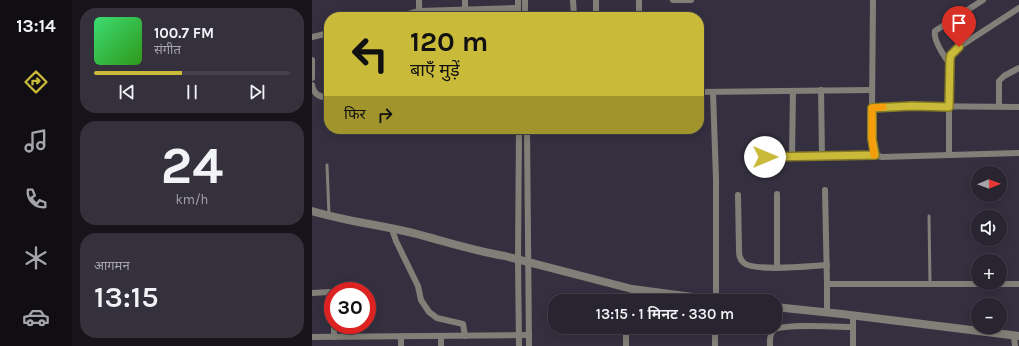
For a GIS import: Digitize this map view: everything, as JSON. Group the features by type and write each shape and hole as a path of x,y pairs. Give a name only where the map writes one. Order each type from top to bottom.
{"street":[{"path":"419,0 419,11"},
{"path":"465,0 466,8"},
{"path":"518,0 518,12"},
{"path":"525,0 525,12"},
{"path":"573,0 574,12"},
{"path":"596,0 596,12"},
{"path":"639,0 639,12"},
{"path":"673,0 691,0"},
{"path":"873,0 872,139 875,155"},
{"path":"949,63 941,52 934,34 935,31 984,0"},
{"path":"416,12 466,8 518,8"},
{"path":"949,154 949,63 951,55 959,47 1019,8"},
{"path":"312,37 324,35"},
{"path":"312,60 312,78"},
{"path":"999,106 999,81 1004,76 1019,68"},
{"path":"312,85 314,92 318,96 324,97"},
{"path":"822,90 822,157"},
{"path":"704,92 872,90"},
{"path":"792,157 793,91"},
{"path":"713,92 718,294"},
{"path":"872,108 912,106 1019,107"},
{"path":"519,134 519,346"},
{"path":"527,134 529,346"},
{"path":"765,157 875,155 882,157 1019,153"},
{"path":"825,190 827,312"},
{"path":"777,194 778,267"},
{"path":"738,196 738,232 741,261 749,266 778,267 826,265"},
{"path":"312,211 413,233 632,288 672,294"},
{"path":"392,229 396,241 418,286 421,300 429,312 437,318 463,324 465,336"},
{"path":"827,284 1019,284"},
{"path":"312,293 324,292"},
{"path":"782,308 853,315 1017,336 1014,346"},
{"path":"853,315 853,346"},
{"path":"770,346 772,332 778,328 789,326 853,327"},
{"path":"626,334 626,346"},
{"path":"715,334 715,346"},
{"path":"312,337 529,335"},
{"path":"401,336 401,346"},
{"path":"441,337 442,346"}],"lane":[{"path":"327,165 329,215"},
{"path":"929,216 930,284"}],"slow traffic":[{"path":"874,155 872,139 872,108 883,107"}],"route":[{"path":"765,157 875,155 872,139 872,108 912,106 949,107 949,63 951,55 959,47"}]}
